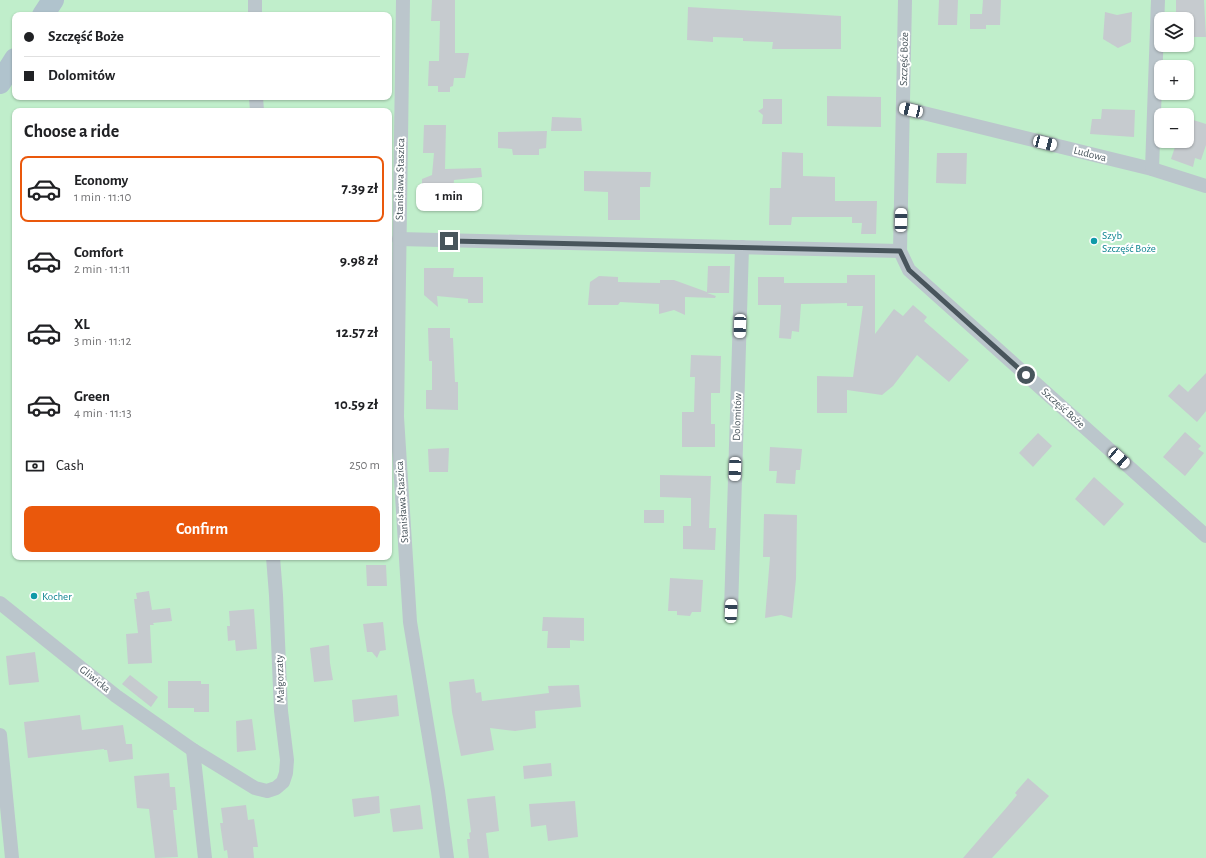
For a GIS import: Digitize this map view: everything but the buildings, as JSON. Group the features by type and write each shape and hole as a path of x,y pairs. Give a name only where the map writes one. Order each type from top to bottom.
{"main road":[{"path":"45,12 53,0"},
{"path":"0,83 12,65"}],"street":[{"path":"255,0 256,12"},
{"name":"Stanisława Staszica","path":"403,0 397,417 410,622 438,791 447,858"},
{"name":"Szczęść Boże","path":"905,0 900,251 909,270 1206,536"},
{"path":"1152,169 1158,0"},
{"name":"Ludowa","path":"903,108 1152,169 1206,186"},
{"path":"399,240 900,251"},
{"name":"Dolomitów","path":"731,611 742,247"},
{"name":"Małgorzaty","path":"267,791 276,788 283,782 286,773 287,760 281,711 273,560"},
{"name":"Gliwicka","path":"0,603 116,696 193,750 255,788 267,791"},
{"path":"0,735 12,858"},
{"path":"193,750 205,858"}],"green space":[{"path":"0,0 1206,0 1206,858 0,858"}],"place":[{"name":"Szyb Szczęść Boże","path":"1094,241"},
{"name":"Kocher","path":"34,596"}],"route":[{"path":"449,241 900,251 909,270 1026,375"}]}
